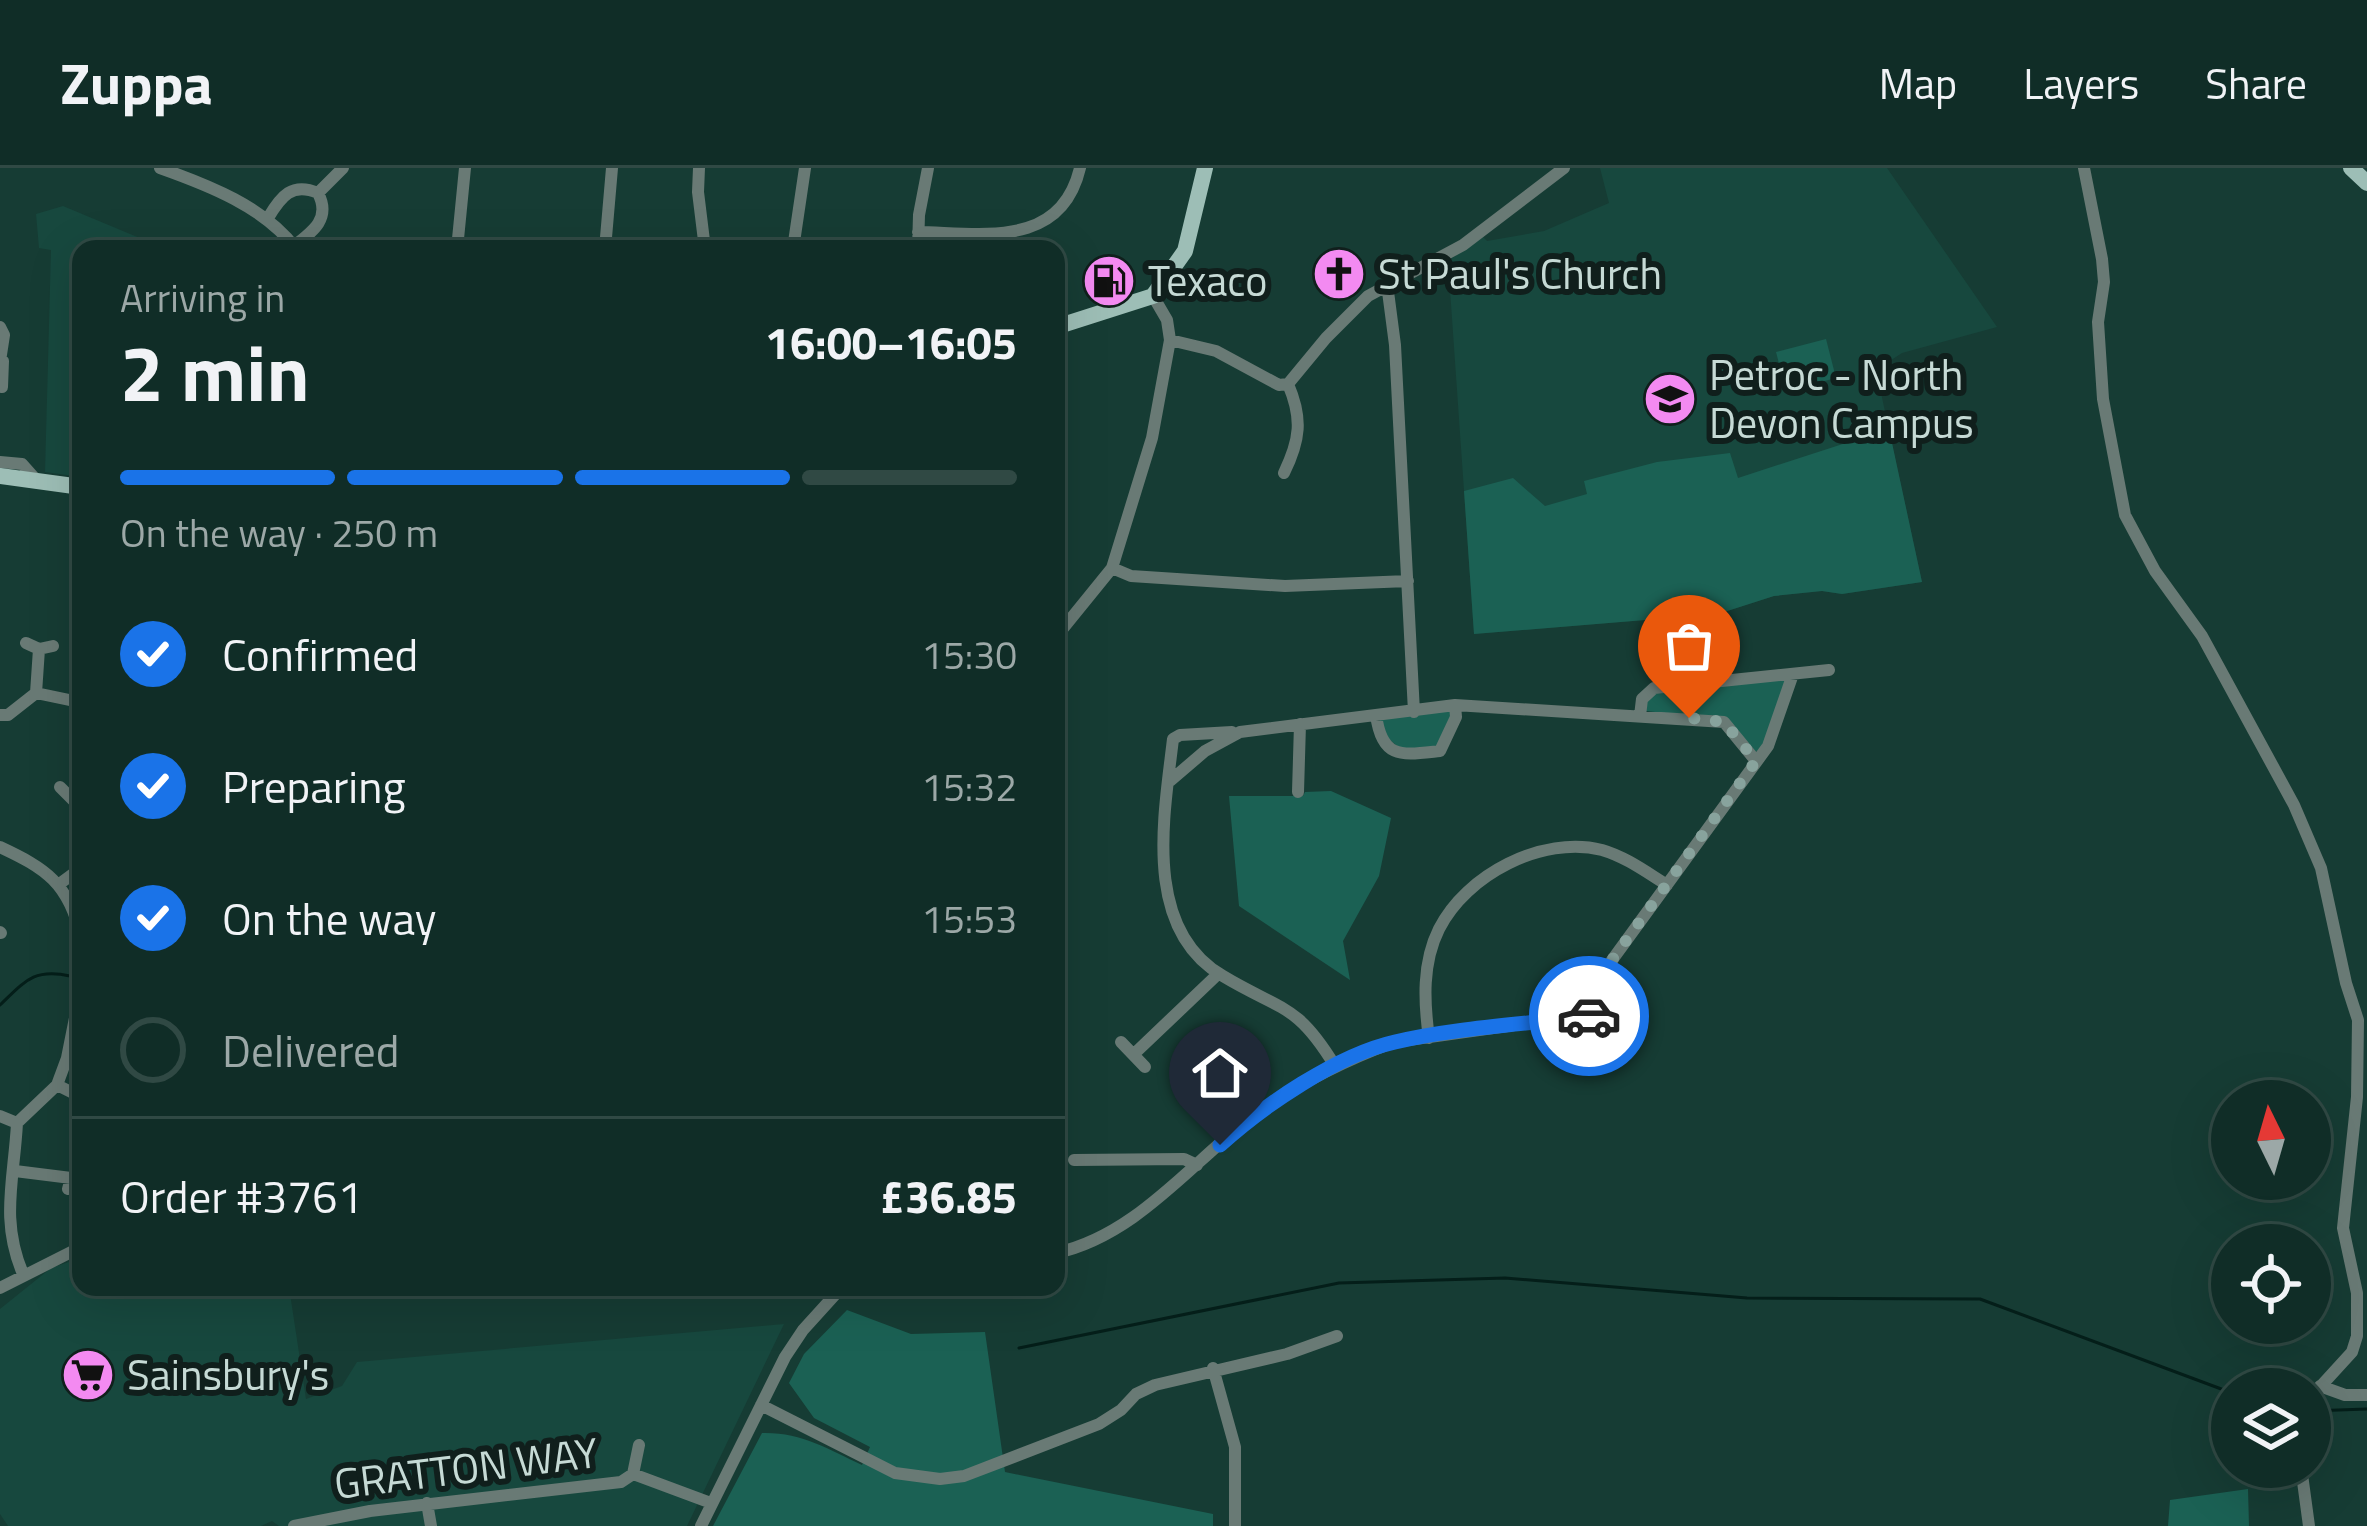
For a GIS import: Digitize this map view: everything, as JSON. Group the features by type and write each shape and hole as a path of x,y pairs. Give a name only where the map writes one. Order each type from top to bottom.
{"main road":[{"path":"1065,324 1153,296 1185,251 1205,168"},
{"path":"2351,168 2367,183"},
{"path":"0,476 72,486"}],"street":[{"path":"160,168 192,173 268,218 288,240"},
{"path":"318,193 343,168"},
{"path":"459,240 465,168"},
{"path":"606,240 612,168"},
{"path":"699,168 704,240"},
{"path":"794,240 805,168"},
{"path":"918,240 928,168"},
{"path":"918,232 1025,231 1071,195 1080,168"},
{"path":"1170,340 1216,351 1280,385 1288,384 1345,317 1388,284 1463,245 1564,168"},
{"path":"2084,168 2104,282 2098,322 2103,399 2125,515 2155,571 2202,636 2294,805 2321,868 2359,1020 2357,1097 2343,1228 2357,1293 2357,1336 2352,1352 2331,1375"},
{"path":"268,218 287,192 298,187 318,193"},
{"path":"302,240 322,220 318,193"},
{"path":"1388,284 1414,712"},
{"path":"1065,624 1112,568 1147,461 1170,340 1167,320 1153,296"},
{"path":"0,327 4,335 2,387"},
{"path":"1283,474 1299,439 1300,420 1288,384"},
{"path":"0,462 22,464 38,482"},
{"path":"1112,568 1131,575 1286,586 1408,581"},
{"path":"1065,613 1071,615"},
{"path":"0,715 8,715 36,693 40,646"},
{"path":"1640,716 1642,699 1654,688 1829,670"},
{"path":"1589,1016 1591,989 1768,746 1793,674"},
{"path":"36,693 72,700"},
{"path":"1376,715 1379,734 1391,751 1401,755 1440,751 1456,717 1455,705"},
{"path":"1335,1066 1321,1042 1294,1013 1218,974 1186,945 1171,907 1161,832 1176,736 1455,705 1724,722 1756,761"},
{"path":"1298,792 1300,724"},
{"path":"1170,781 1205,751 1240,732"},
{"path":"60,787 72,796"},
{"path":"1429,1038 1425,976 1438,930 1455,906 1495,871 1534,854 1583,847 1626,859 1667,885"},
{"path":"1,850 39,864 58,885 72,917"},
{"path":"58,885 72,875"},
{"path":"1133,1054 1218,974"},
{"path":"1065,1251 1088,1245 1119,1228 1242,1125 1335,1066 1394,1042 1630,1009"},
{"path":"23,1274 3,1216 14,1171 16,1123 57,1084 72,1033"},
{"path":"1121,1042 1145,1067"},
{"path":"57,1084 72,1092"},
{"path":"0,1116 16,1123"},
{"path":"1075,1160 1184,1159 1197,1165"},
{"path":"14,1171 72,1177"},
{"path":"0,1288 72,1251"},
{"path":"701,1526 803,1330 834,1296"},
{"path":"761,1405 895,1473 941,1479 976,1472 1100,1424 1136,1394 1337,1336"},
{"path":"1214,1368 1234,1447 1235,1526"},
{"path":"2331,1393 2367,1396"},
{"path":"633,1474 639,1445"},
{"name":"GRATTON WAY","path":"294,1526 428,1503 621,1482 633,1474 711,1503"},
{"path":"2303,1488 2308,1526"},
{"path":"428,1503 431,1526"}],"shaded area":[{"name":"Petroc - North Devon Campus","path":"1600,168 1887,168 1997,327 1902,353 1876,370 1922,582 1842,594 1774,596 1718,614 1474,634 1448,261 1483,237 1487,241 1544,231 1609,203"},
{"path":"63,206 144,240 72,240 72,476 45,472 51,250 39,248 36,214"},
{"path":"1826,339 1836,378 1786,391 1776,352"},
{"path":"1889,429 1922,582 1842,594 1774,596 1718,614 1474,634 1464,491 1513,478 1545,506 1587,494 1584,481 1657,462 1730,453 1738,478"},
{"path":"1788,679 1764,745 1756,752 1728,720 1646,711 1654,692"},
{"path":"1451,710 1438,747 1403,751 1383,734 1379,718"},
{"path":"1331,791 1391,818 1379,876 1343,941 1350,980 1239,906 1229,796 1303,796"},
{"path":"72,1261 72,1296 290,1296 306,1399 342,1386 357,1362 784,1324 687,1526 279,1526 272,1521 261,1526 8,1526 0,1514 0,1309 51,1268"},
{"path":"847,1310 911,1334 985,1332 1005,1472 1213,1514 1213,1526 713,1526 762,1433 802,1438 862,1465 870,1447 814,1418 789,1383 804,1354"},
{"path":"2248,1489 2249,1526 2168,1526 2170,1500"}],"waterway":[{"path":"0,1005 31,978 70,976"},
{"path":"1019,1348 1339,1283 1505,1278 1747,1298 1980,1299 2211,1385"},
{"path":"2331,1410 2367,1409"}],"way so far":[{"path":"1589,1016 1591,989 1756,761 1724,722 1689,718"}],"place":[{"name":"St Paul's Church","path":"1339,274"},
{"name":"Texaco","path":"1109,281"},
{"name":"Petroc - North Devon Campus","path":"1670,399"},
{"name":"Sainsbury's","path":"88,1375"}],"route":[{"path":"1220,1145 1242,1125 1335,1066 1394,1042 1589,1016"}]}
